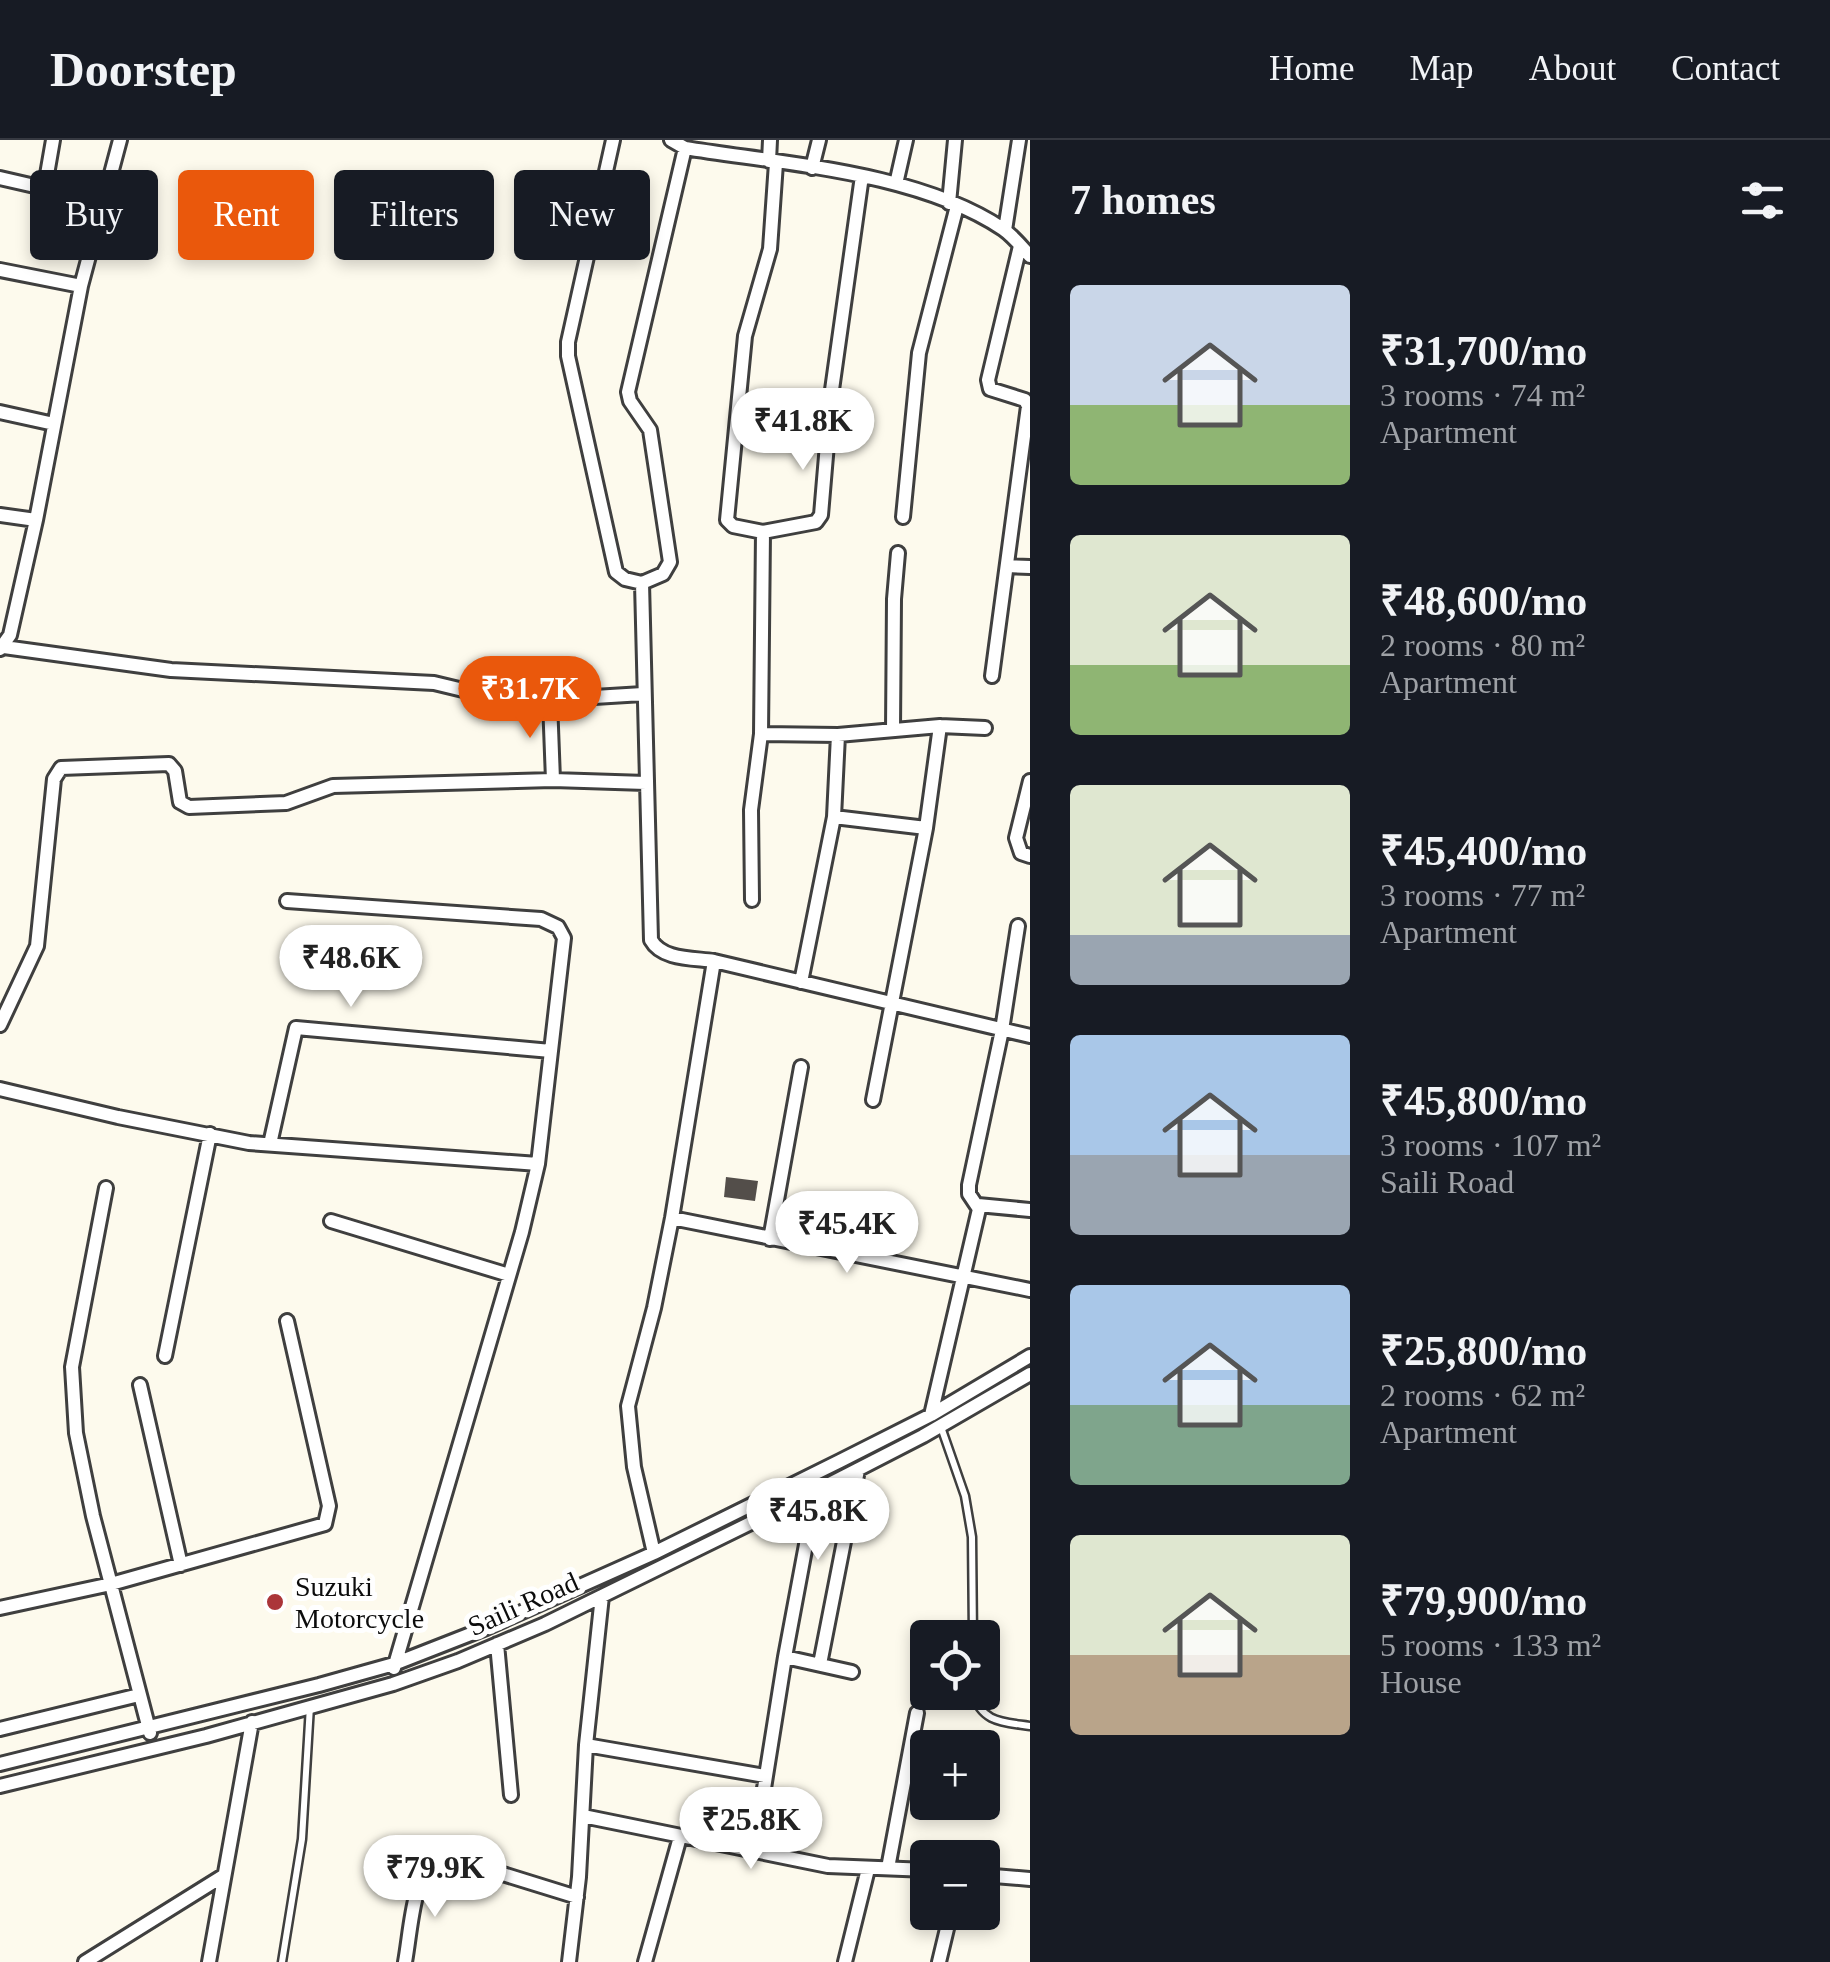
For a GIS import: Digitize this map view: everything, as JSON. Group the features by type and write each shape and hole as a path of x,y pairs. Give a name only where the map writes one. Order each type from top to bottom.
{"street":[{"path":"0,178 44,186 53,140"},
{"path":"120,140 81,286 36,520 2,648 171,670 434,683 513,702 643,694"},
{"path":"613,140 568,356 616,572 642,583 663,574 670,562 650,430 628,392 685,148"},
{"path":"670,140 685,148 896,184 953,204 1005,230 1025,251 988,380 990,389 1025,400 1028,406 992,676"},
{"path":"770,140 770,249 746,336 727,520 733,526 764,532 816,522 821,515 831,397 862,176"},
{"path":"812,168 819,140"},
{"path":"896,184 906,140"},
{"path":"903,518 920,353 953,204 955,140"},
{"path":"1005,230 1019,140"},
{"path":"0,270 81,286"},
{"path":"0,412 54,424"},
{"path":"0,515 36,520"},
{"path":"752,900 751,810 762,734 764,532"},
{"path":"893,730 898,554"},
{"path":"1007,566 1030,567"},
{"path":"642,583 651,940 666,954 1030,1036"},
{"path":"550,701 553,780"},
{"path":"762,734 838,735 940,726 985,728"},
{"path":"873,1100 926,828 940,726"},
{"path":"801,982 834,817 838,735"},
{"path":"0,1025 37,946 54,779 61,768 169,764 176,771 180,802 189,807 286,804 333,786 553,780 646,783"},
{"path":"1030,781 1016,838 1021,853 1030,856"},
{"path":"834,817 926,828"},
{"path":"287,901 540,919 552,923 564,938 538,1164 394,1664 394,1684"},
{"path":"1018,926 1002,1030 968,1185 978,1204 1030,1210"},
{"path":"654,1553 634,1467 628,1406 672,1218 714,962"},
{"path":"270,1144 296,1028 552,1052"},
{"path":"770,1239 801,1066"},
{"path":"0,1089 270,1144 538,1164"},
{"path":"165,1356 210,1134"},
{"path":"106,1188 72,1367 72,1392 93,1516 154,1748"},
{"path":"936,1420 978,1204"},
{"path":"672,1218 1030,1290"},
{"path":"330,1220 509,1275"},
{"path":"0,1608 111,1584 324,1524 329,1517 287,1321"},
{"path":"0,1764 394,1664 486,1628 936,1420 1030,1356"},
{"name":"Saili Road","path":"0,1786 394,1684 497,1644 858,1470 936,1420 1030,1374"},
{"path":"140,1385 181,1565"},
{"path":"820,1664 858,1470"},
{"path":"754,1851 816,1490"},
{"path":"569,1962 602,1596"},
{"path":"497,1644 511,1795"},
{"path":"785,1657 852,1672"},
{"path":"0,1729 139,1695"},
{"path":"888,1868 917,1713"},
{"path":"208,1962 252,1722"},
{"path":"586,1745 765,1776"},
{"path":"582,1816 828,1866 910,1869"},
{"path":"646,1962 680,1837"},
{"path":"405,1962 425,1868 435,1856 448,1856 577,1897"},
{"path":"845,1962 868,1869"},
{"path":"84,1962 223,1876"},
{"path":"1000,1876 1030,1879"},
{"path":"939,1962 947,1930"}],"lane":[{"path":"936,1420 966,1496 972,1537 973,1620"},
{"path":"282,1962 302,1839 310,1705"},
{"path":"981,1710 988,1718 1030,1726"}],"building":[{"path":"726,1177 758,1181 755,1201 724,1197"}],"place":[{"name":"Suzuki Motorcycle","path":"275,1602"}]}
